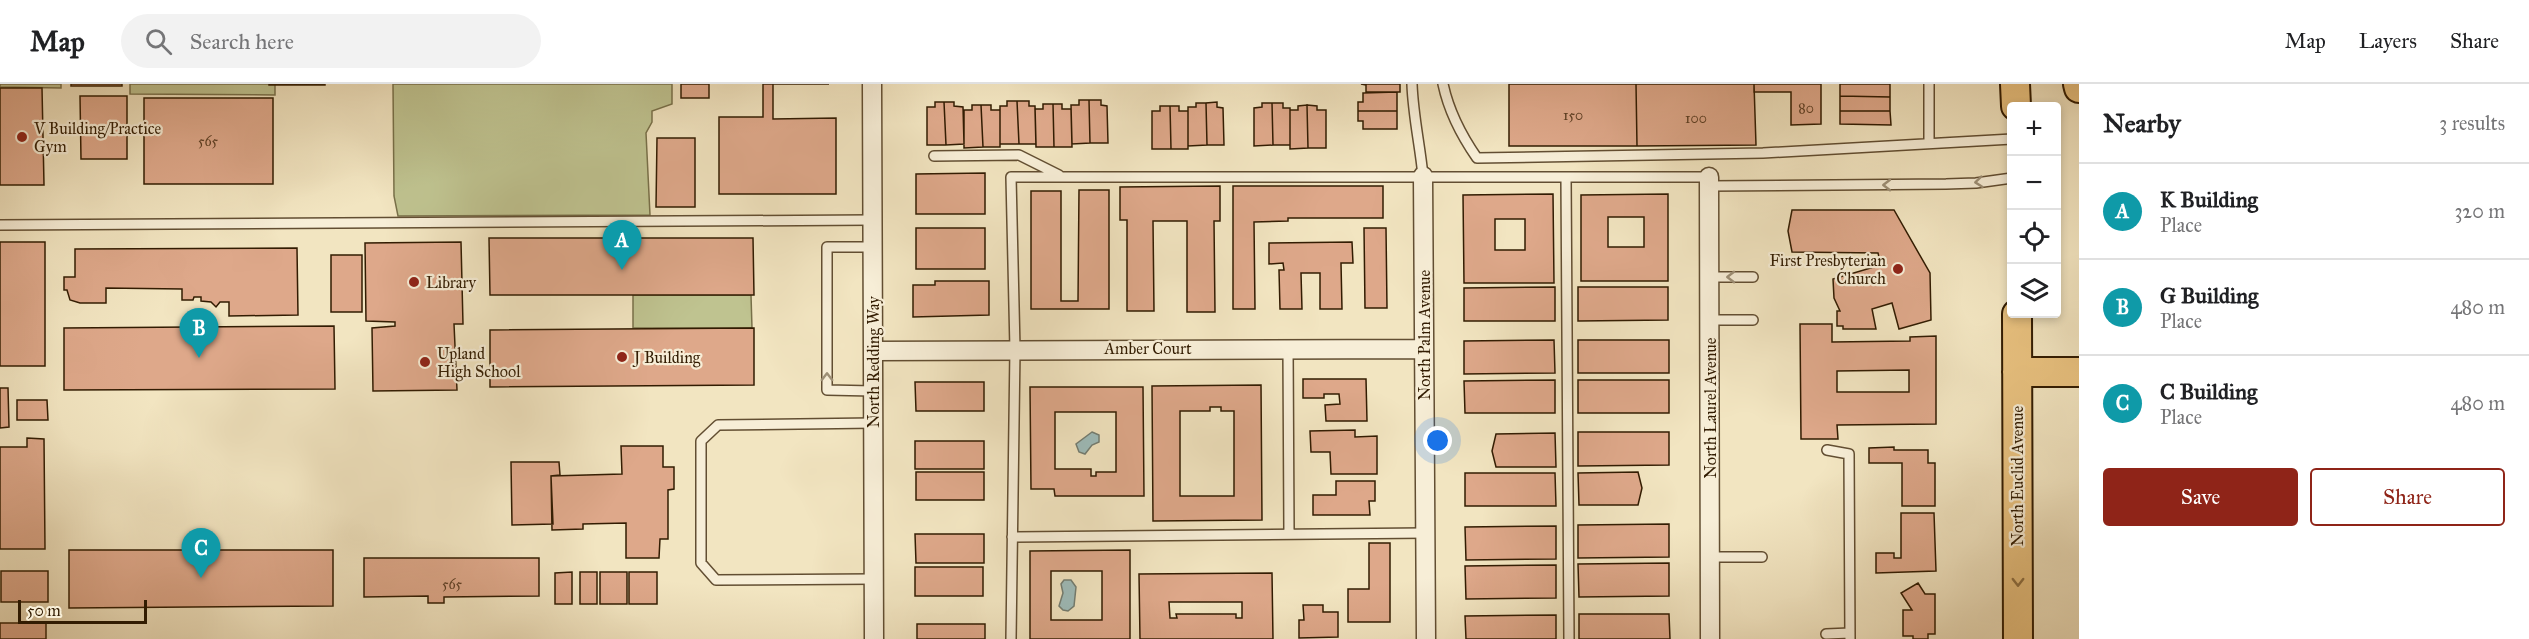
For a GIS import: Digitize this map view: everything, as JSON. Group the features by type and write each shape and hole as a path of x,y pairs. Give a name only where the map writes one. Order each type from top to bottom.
{"main road":[{"path":"2015,84 2016,102"},
{"name":"North Euclid Avenue","path":"2017,318 2018,639"},
{"path":"2017,372 2079,372"}],"street":[{"name":"North Redding Way","path":"872,84 874,639"},
{"name":"North Palm Avenue","path":"1423,176 1426,639"},
{"name":"North Laurel Avenue","path":"1709,182 1710,639"},
{"name":"Amber Court","path":"873,351 1424,349"}],"lane":[{"path":"1412,84 1413,112 1420,144 1423,176"},
{"path":"1443,84 1448,104 1462,137 1477,158 1763,153 2007,139"},
{"path":"1929,84 1929,142"},
{"path":"934,156 1019,155 1062,177"},
{"path":"1011,639 1015,349 1011,177 1566,177 1709,182 1946,184 2007,179"},
{"path":"1566,177 1569,639"},
{"path":"0,225 872,220"},
{"path":"872,247 827,247 827,390 873,391"},
{"path":"1710,278 1753,278"},
{"path":"1710,320 1753,320"},
{"path":"1288,348 1289,533"},
{"path":"873,423 718,425 701,441 701,563 716,580 874,579"},
{"path":"1826,634 1850,636 1849,454 1827,450"},
{"path":"1012,537 1426,533"},
{"path":"1711,557 1762,557"}],"green space":[{"path":"0,84 61,84 61,88 0,87"},
{"path":"130,84 275,84 275,95 130,94"},
{"path":"393,84 672,84 672,104 652,111 652,122 646,133 650,215 398,216 394,196"},
{"path":"633,295 751,295 752,328 633,328"}],"water":[{"path":"1092,432 1099,435 1099,442 1092,445 1085,454 1079,452 1076,444"},
{"path":"1064,580 1071,580 1076,587 1074,606 1068,611 1059,606 1063,593 1061,584"}],"building":[{"path":"71,84 122,84 122,86 71,86"},
{"path":"325,84 325,85 269,85"},
{"path":"681,84 709,84 709,98 681,98"},
{"path":"763,84 773,84 773,119 836,118 836,194 719,194 719,117 763,117"},
{"path":"1361,84 1400,84 1400,92 1366,92 1366,85"},
{"path":"1509,84 1636,84 1637,146 1509,146"},
{"path":"1636,84 1754,84 1756,145 1637,146"},
{"path":"1754,84 1821,84 1821,124 1791,125 1791,92 1754,92"},
{"path":"1840,84 1890,84 1890,97 1840,96"},
{"name":"V Building/Practice Gym","path":"0,88 42,88 44,185 0,185"},
{"path":"1397,92 1397,111 1358,111 1358,102 1363,102 1363,93"},
{"path":"80,96 127,96 127,159 81,159"},
{"path":"1840,96 1890,97 1890,111 1840,111"},
{"path":"144,98 273,98 273,184 144,184"},
{"path":"1079,100 1089,100 1090,143 1072,144 1071,105 1079,105"},
{"path":"1089,100 1101,100 1101,105 1107,106 1108,143 1090,143"},
{"path":"1007,101 1017,101 1019,144 1000,144 1000,106 1007,106"},
{"path":"1017,101 1029,101 1029,106 1035,106 1036,144 1019,144"},
{"path":"935,102 944,102 946,145 927,145 927,107 935,107"},
{"path":"944,102 954,102 954,106 963,107 964,144 946,145"},
{"path":"1217,102 1217,107 1223,108 1224,145 1207,145 1206,103"},
{"path":"1196,103 1206,103 1207,145 1188,146 1188,107 1196,107"},
{"path":"1262,103 1272,103 1273,145 1254,146 1254,108 1262,107"},
{"path":"1272,103 1283,103 1283,108 1290,108 1290,145 1273,145"},
{"path":"1043,104 1053,104 1054,147 1036,147 1035,109 1043,109"},
{"path":"1053,104 1062,104 1062,109 1071,109 1072,147 1054,147"},
{"path":"972,105 981,105 983,147 964,148 964,110 972,110"},
{"path":"981,105 991,105 991,110 1000,110 1000,147 983,147"},
{"path":"1307,105 1308,148 1290,149 1290,110 1298,110 1298,106"},
{"path":"1307,105 1317,106 1317,110 1326,110 1326,148 1308,148"},
{"path":"1160,106 1170,106 1171,149 1152,149 1152,111 1160,111"},
{"path":"1170,106 1179,106 1179,111 1188,111 1188,149 1171,149"},
{"path":"1358,111 1397,111 1397,129 1363,129 1363,121 1358,121"},
{"path":"1840,111 1890,111 1891,125 1840,124"},
{"path":"657,138 695,138 695,207 656,207"},
{"path":"985,173 985,214 916,214 916,174"},
{"path":"1220,186 1220,221 1214,221 1215,312 1187,312 1187,221 1153,221 1154,311 1127,311 1127,220 1120,220 1120,187"},
{"path":"1233,186 1383,186 1383,218 1288,218 1288,221 1254,222 1255,309 1233,309"},
{"path":"1079,190 1109,190 1109,309 1031,309 1031,191 1061,191 1061,301 1078,301"},
{"path":"1553,194 1554,283 1464,283 1463,195","holes":["1495,219 1525,219 1525,250 1495,250"]},
{"path":"1668,194 1668,281 1581,281 1581,195","holes":["1608,217 1644,217 1644,247 1608,247"]},
{"name":"First Presbyterian Church","path":"1792,210 1894,210 1930,273 1931,320 1899,329 1892,303 1872,309 1876,329 1843,329 1843,326 1837,326 1837,311 1840,311 1834,298 1833,279 1881,265 1878,253 1792,252 1788,231"},
{"path":"916,228 985,228 985,269 916,269"},
{"path":"1364,228 1386,228 1387,308 1365,308"},
{"path":"489,238 753,238 754,295 490,295"},
{"path":"0,242 45,242 45,366 0,366"},
{"name":"Library","path":"461,242 463,324 454,324 457,390 373,391 372,328 395,326 395,322 366,321 365,243"},
{"path":"1352,242 1353,263 1341,263 1342,309 1320,309 1320,273 1301,273 1302,309 1280,309 1279,270 1284,270 1283,263 1269,264 1269,243"},
{"path":"297,248 298,315 229,316 229,302 220,302 216,307 211,302 201,301 201,297 182,300 182,289 106,288 106,303 80,303 70,300 67,290 64,290 64,277 75,277 75,249"},
{"path":"331,255 362,255 362,312 331,312"},
{"path":"935,281 989,281 989,315 913,317 913,285 935,285"},
{"path":"1555,287 1555,321 1464,321 1464,288"},
{"path":"1578,287 1668,287 1668,320 1578,321"},
{"path":"1800,324 1832,324 1832,342 1910,341 1910,337 1936,336 1936,424 1837,425 1838,439 1801,439","holes":["1909,370 1909,392 1837,392 1837,371"]},
{"path":"334,326 335,389 64,390 64,328"},
{"name":"J Building","path":"754,328 754,385 490,387 490,330"},
{"path":"1554,340 1555,373 1464,374 1464,341"},
{"path":"1578,340 1669,340 1669,373 1578,373"},
{"path":"1303,379 1366,379 1367,421 1326,421 1325,405 1340,404 1339,394 1324,394 1324,398 1303,398"},
{"path":"1555,380 1555,413 1465,413 1464,381"},
{"path":"1578,380 1669,380 1669,413 1578,413"},
{"path":"915,382 984,382 984,411 916,411"},
{"path":"1261,385 1262,520 1153,521 1152,386","holes":["1210,407 1221,407 1221,411 1234,411 1234,496 1180,496 1180,411 1210,411"]},
{"path":"1030,387 1143,387 1144,496 1055,496 1054,489 1031,489","holes":["1055,412 1116,412 1116,472 1096,472 1096,476 1091,476 1091,469 1055,469"]},
{"path":"0,388 8,388 9,427 0,428"},
{"path":"17,400 47,400 48,420 17,420"},
{"path":"1355,430 1355,437 1377,436 1377,474 1331,474 1330,452 1311,452 1310,431"},
{"path":"1578,432 1669,432 1669,465 1578,466"},
{"path":"1555,433 1556,467 1496,467 1492,451 1496,434"},
{"path":"27,438 44,439 45,549 0,549 0,447 27,447"},
{"path":"915,441 984,441 984,469 915,469"},
{"path":"621,446 663,446 663,467 674,467 674,489 668,490 668,539 660,539 659,558 626,558 626,523 583,524 583,529 552,530 551,476 622,474"},
{"path":"1894,447 1894,450 1928,450 1928,463 1935,463 1935,506 1902,506 1902,463 1869,463 1869,448"},
{"path":"511,462 559,462 560,475 551,476 553,524 512,525"},
{"path":"916,472 984,472 984,500 916,500"},
{"path":"1638,472 1642,488 1638,505 1579,505 1578,473"},
{"path":"1465,473 1555,473 1556,506 1465,506"},
{"path":"1336,481 1375,481 1375,501 1369,501 1370,515 1313,515 1313,495 1336,495"},
{"path":"1901,513 1934,513 1936,571 1876,573 1876,553 1894,553 1894,558 1901,558"},
{"path":"1669,524 1669,557 1578,558 1578,525"},
{"path":"1556,526 1556,559 1466,560 1465,527"},
{"path":"915,534 984,534 984,563 916,563"},
{"path":"1369,543 1390,543 1390,622 1348,622 1348,589 1369,589"},
{"path":"69,550 333,550 333,606 69,608"},
{"path":"1130,550 1130,639 1030,639 1030,551","holes":["1051,571 1102,571 1102,620 1051,620"]},
{"path":"364,558 539,558 539,596 444,597 444,603 428,603 428,596 364,597"},
{"path":"1669,563 1669,596 1579,597 1578,564"},
{"path":"1556,565 1556,598 1466,599 1465,566"},
{"path":"915,567 983,567 983,596 915,596"},
{"path":"1,571 48,571 48,602 1,602"},
{"path":"572,572 572,604 555,604 555,573"},
{"path":"580,572 597,572 597,604 580,604"},
{"path":"600,572 627,572 627,604 600,604"},
{"path":"629,572 657,572 657,604 629,604"},
{"path":"1272,573 1273,639 1140,639 1139,574","holes":["1169,602 1242,602 1242,618 1236,618 1236,614 1176,614 1177,618 1170,618"]},
{"path":"1918,583 1925,594 1935,594 1935,634 1928,634 1928,639 1903,636 1903,610 1912,610 1901,593"},
{"path":"1303,605 1323,605 1323,612 1338,612 1338,637 1299,638 1299,620 1304,620"},
{"path":"1579,614 1669,614 1670,639 1579,639"},
{"path":"1556,615 1556,639 1466,639 1465,616"},
{"path":"0,623 46,623 46,639 0,639"},
{"path":"917,624 985,624 985,639 917,639"}],"place":[{"name":"V Building/Practice Gym","path":"22,137"},
{"name":"First Presbyterian Church","path":"1898,269"},
{"name":"K Building","path":"622,270"},
{"name":"Library","path":"414,282"},
{"name":"J Building","path":"622,357"},
{"name":"G Building","path":"199,358"},
{"name":"Upland High School","path":"425,362"},
{"name":"C Building","path":"201,578"}]}
